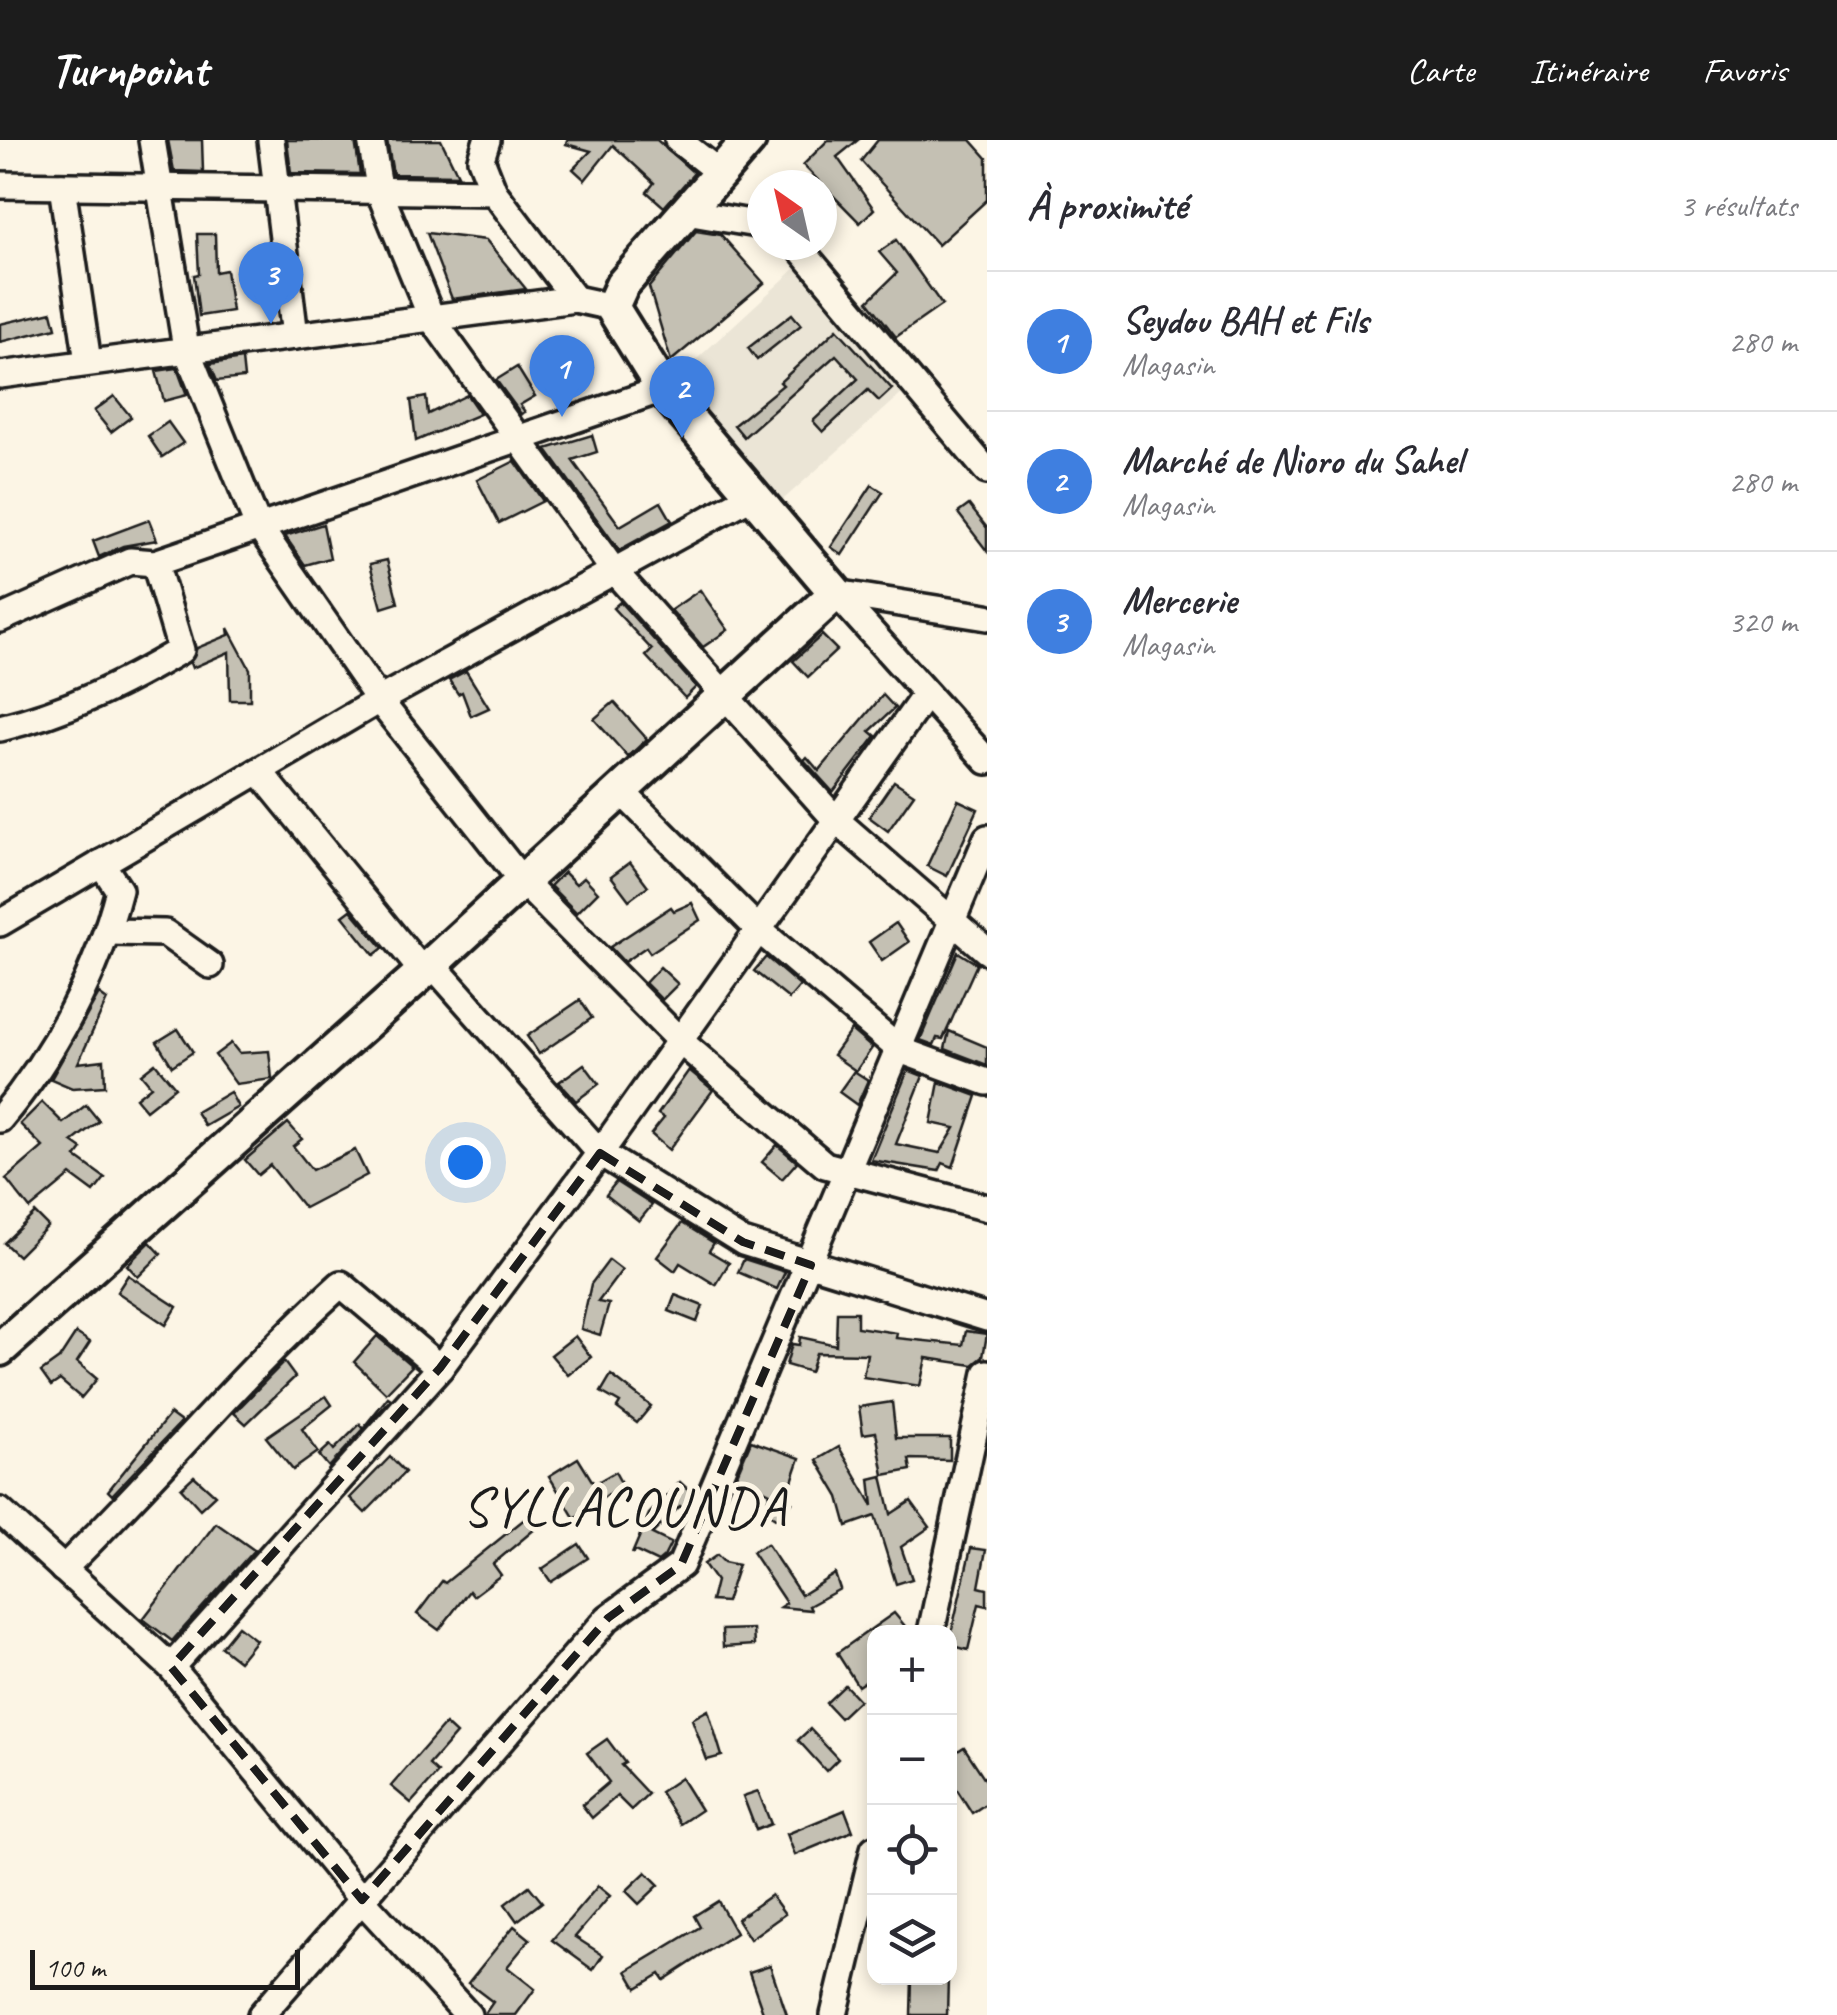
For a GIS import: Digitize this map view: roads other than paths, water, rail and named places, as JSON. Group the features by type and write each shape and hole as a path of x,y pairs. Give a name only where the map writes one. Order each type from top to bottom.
{"main road":[{"path":"0,1349 427,968 836,593 663,389 612,307 622,285 745,142"}],"street":[{"path":"152,140 186,348 257,524 379,700 522,881 680,1040 825,1165 987,1208"},
{"path":"271,140 274,190 295,336"},
{"path":"371,140 380,193 432,320 614,571 836,820 987,951"},
{"path":"487,140 481,159 494,192 575,299"},
{"path":"678,140 720,173"},
{"path":"0,185 494,192"},
{"path":"62,186 88,362"},
{"path":"686,212 747,222"},
{"path":"811,260 987,471"},
{"path":"0,374 575,299 612,307"},
{"path":"0,619 130,562 155,563 257,524 392,485 663,389"},
{"path":"4,912 101,863 379,700 752,495"},
{"path":"0,728 52,716 115,690 181,650 155,563"},
{"path":"836,593 987,618"},
{"path":"836,593 987,762"},
{"path":"171,1667 440,1368 600,1152 926,694"},
{"path":"259,771 427,968 600,1152 743,1242 987,1318"},
{"path":"621,791 758,930 900,1050 987,1082"},
{"path":"261,2015 608,1618 681,1564 811,1265 987,838"},
{"path":"0,1119 38,1068 101,954 119,890 101,863"},
{"path":"108,932 165,933 210,965"},
{"path":"63,1569 143,1490 270,1348 340,1284 440,1368"},
{"path":"933,1625 987,1374"},
{"path":"0,1511 171,1667 362,1900 468,2015"},
{"path":"834,2015 867,1877"}],"place":[{"name":"Mercerie","path":"271,324"},
{"name":"Seydou BAH et Fils","path":"562,417"},
{"name":"Marché de Nioro du Sahel","path":"682,438"}],"district":[{"name":"SYLLACOUNDA","path":"625,1506"}]}
